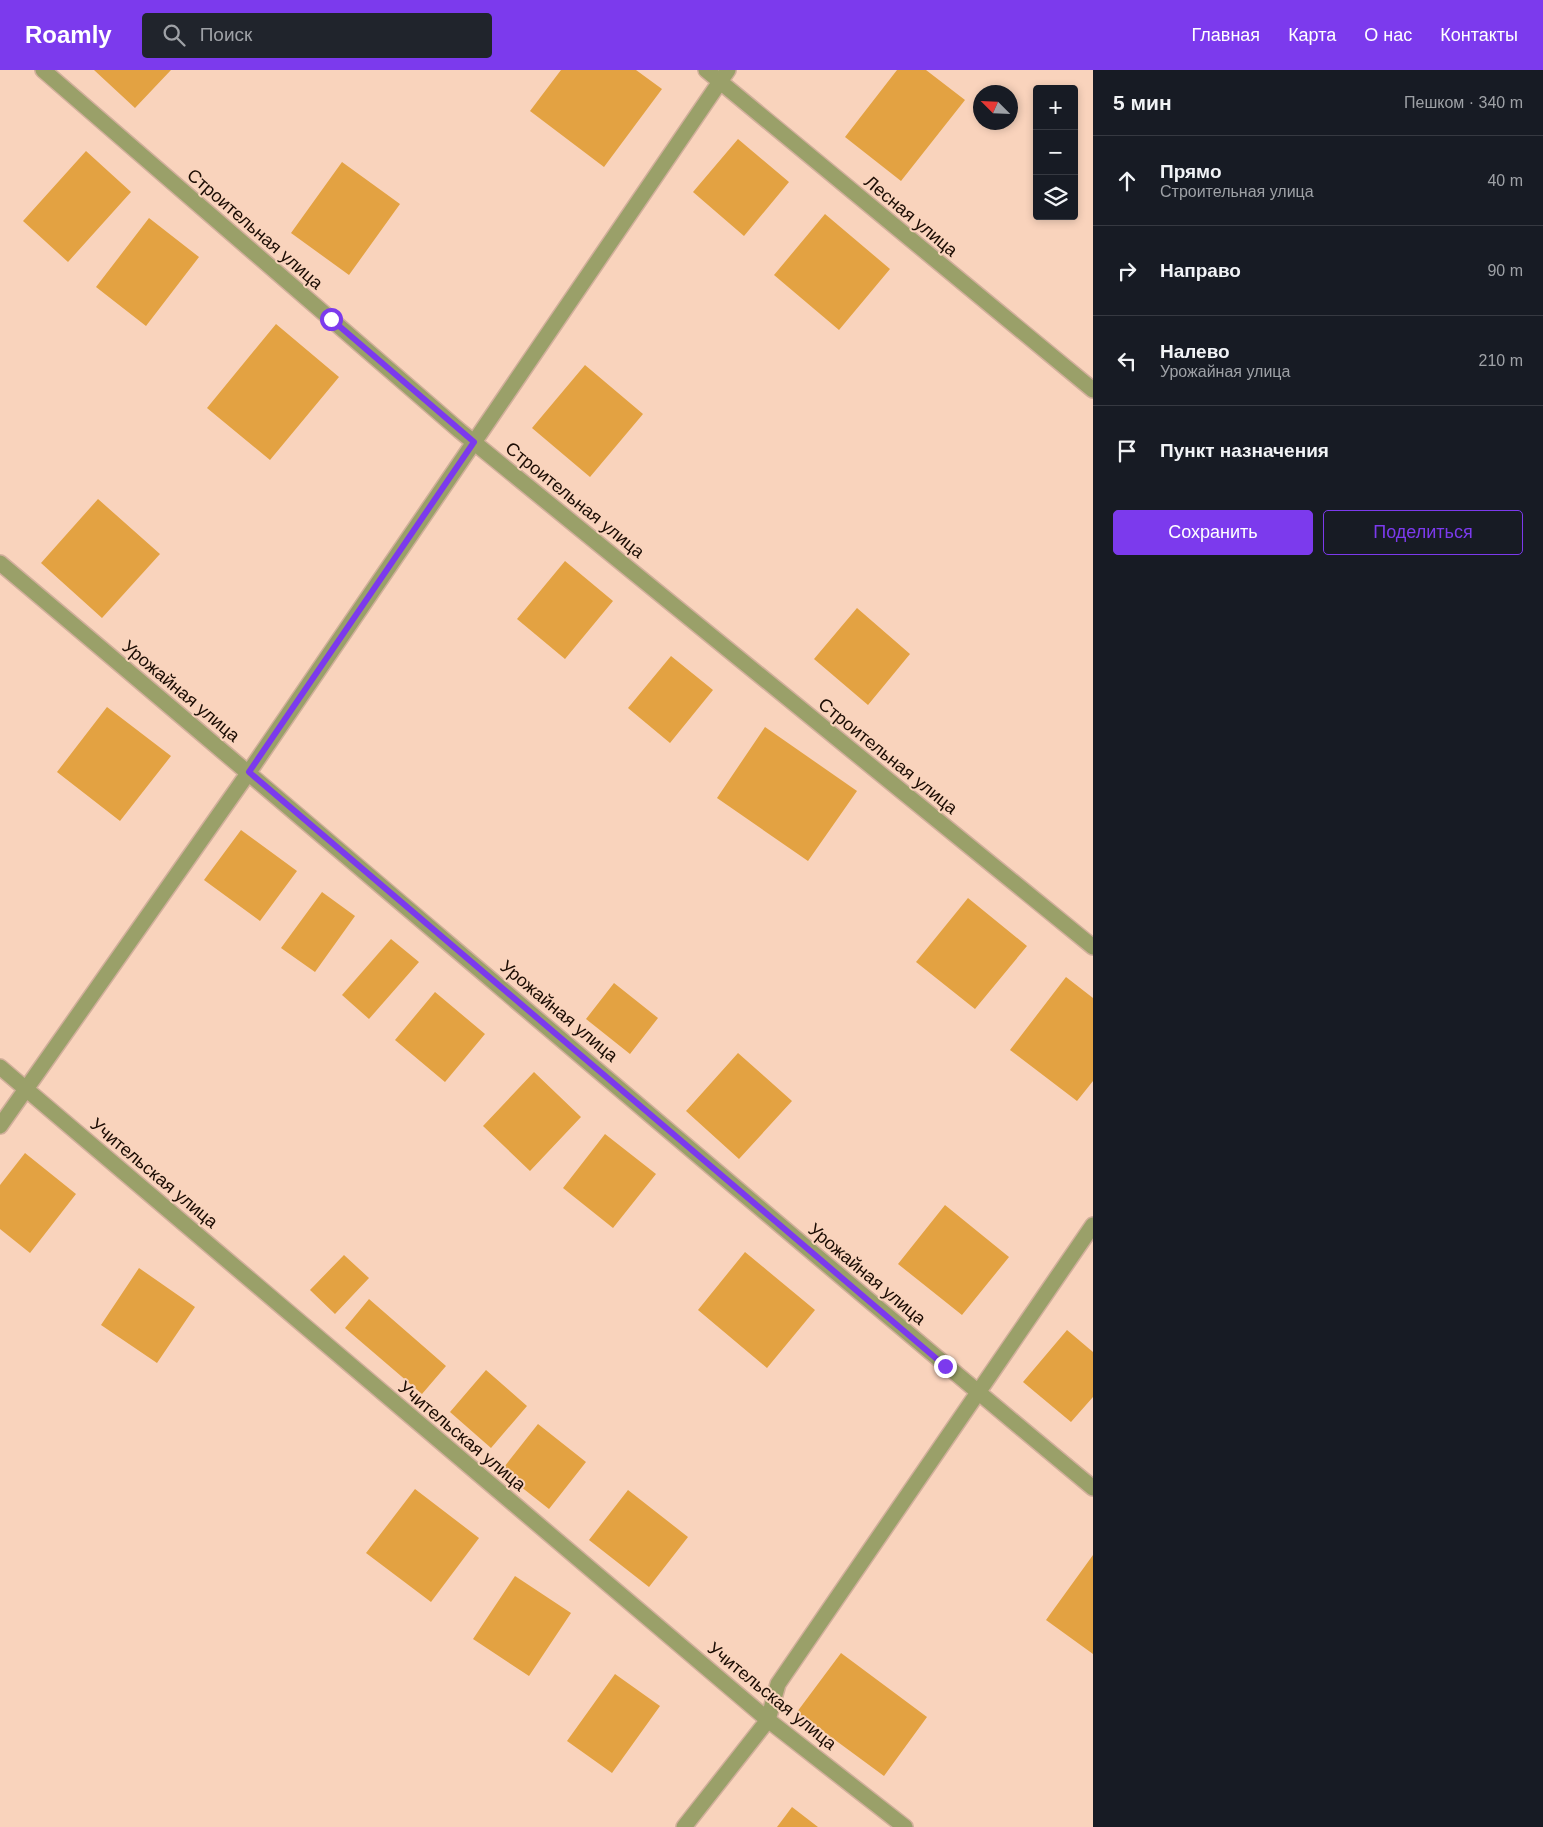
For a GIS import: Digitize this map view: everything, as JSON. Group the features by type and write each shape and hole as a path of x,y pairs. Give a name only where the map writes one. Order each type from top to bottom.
{"street":[{"name":"Строительная улица","path":"42,70 474,442 1093,947"},
{"name":"Лесная улица","path":"706,70 724,76 1093,390"},
{"path":"0,1126 249,772 724,76"},
{"name":"Урожайная улица","path":"0,563 1093,1488"},
{"name":"Учительская улица","path":"0,1067 768,1720 905,1827"},
{"path":"684,1827 768,1720 778,1684 1093,1224"}],"building":[{"path":"94,70 171,70 135,108"},
{"path":"561,70 636,70 662,89 604,167 530,111"},
{"path":"897,70 926,70 965,100 901,181 845,137"},
{"path":"738,139 789,182 744,236 693,192"},
{"path":"86,151 131,192 68,262 23,221"},
{"path":"342,162 400,204 349,275 291,233"},
{"path":"825,214 890,269 839,330 774,275"},
{"path":"149,218 199,257 146,326 96,287"},
{"path":"276,324 339,377 270,460 207,408"},
{"path":"585,365 643,414 590,477 532,428"},
{"path":"98,499 160,554 102,618 41,563"},
{"path":"565,561 613,601 565,659 517,619"},
{"path":"857,608 910,654 868,705 814,659"},
{"path":"671,656 713,690 670,743 628,708"},
{"path":"107,707 171,756 120,821 57,772"},
{"path":"765,727 857,791 808,861 717,798"},
{"path":"241,830 297,871 260,921 204,880"},
{"path":"322,892 355,916 315,972 281,948"},
{"path":"968,898 1027,946 975,1009 916,962"},
{"path":"391,939 419,962 369,1019 342,995"},
{"path":"1066,977 1093,998 1093,1081 1077,1101 1010,1050"},
{"path":"614,983 658,1018 630,1054 586,1019"},
{"path":"435,992 485,1034 445,1082 395,1040"},
{"path":"738,1053 792,1101 739,1159 686,1111"},
{"path":"534,1072 581,1117 530,1171 483,1126"},
{"path":"605,1134 656,1174 613,1228 563,1188"},
{"path":"25,1153 76,1194 30,1253 0,1229 0,1185"},
{"path":"945,1205 1009,1257 962,1315 898,1264"},
{"path":"745,1252 815,1310 767,1368 698,1310"},
{"path":"344,1255 369,1278 335,1314 310,1290"},
{"path":"139,1268 195,1307 157,1363 101,1325"},
{"path":"369,1299 446,1366 422,1394 345,1328"},
{"path":"1067,1330 1093,1352 1093,1397 1071,1422 1023,1382"},
{"path":"486,1370 527,1406 491,1448 450,1412"},
{"path":"538,1424 586,1462 549,1509 501,1471"},
{"path":"415,1489 479,1538 431,1602 366,1553"},
{"path":"628,1490 688,1537 649,1587 589,1540"},
{"path":"1093,1555 1093,1654 1046,1620"},
{"path":"515,1576 571,1613 529,1676 473,1639"},
{"path":"841,1653 927,1717 884,1776 797,1712"},
{"path":"615,1674 660,1706 612,1773 567,1741"},
{"path":"792,1807 818,1827 777,1827"}],"route":[{"path":"331,319 474,442 249,772 945,1366"}]}
